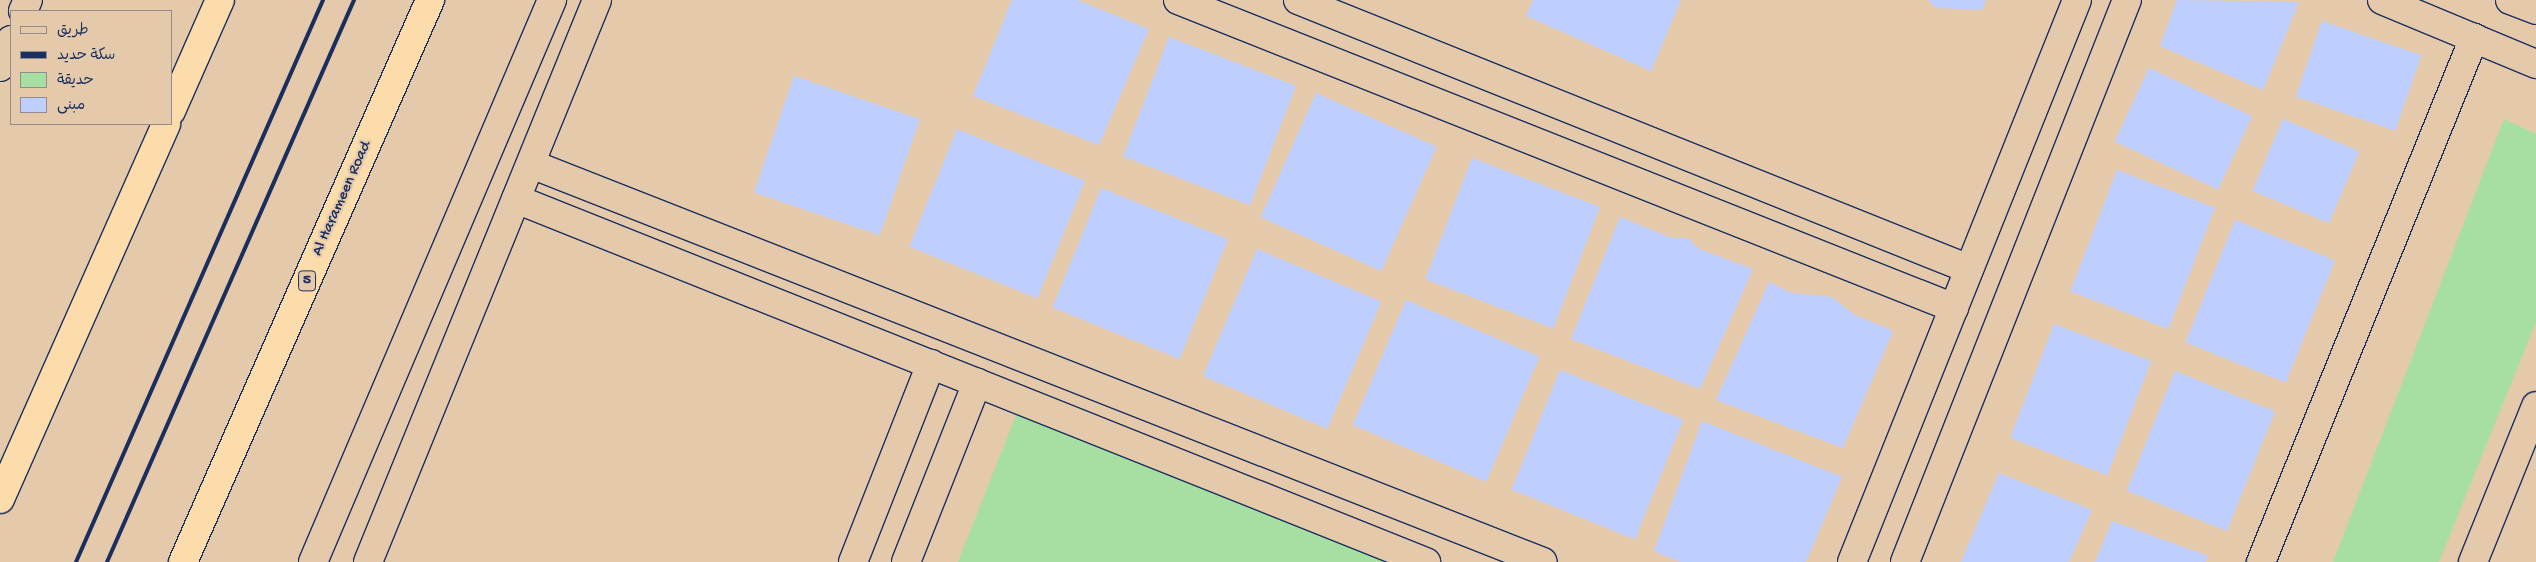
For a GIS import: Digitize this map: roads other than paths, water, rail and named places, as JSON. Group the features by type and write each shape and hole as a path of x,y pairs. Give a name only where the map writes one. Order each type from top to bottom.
{"highway":[{"path":"172,109 220,0"},
{"name":"Al Harameen Road","path":"183,562 430,0"},
{"path":"0,499 166,125"}],"street":[{"path":"313,562 552,0"},
{"path":"368,562 597,0"},
{"path":"1178,0 1954,308"},
{"path":"1298,0 1969,269"},
{"path":"1852,562 2077,0"},
{"path":"1905,562 2127,0"},
{"path":"2382,0 2536,64"},
{"path":"2510,0 2536,10"},
{"path":"2261,562 2474,38"},
{"path":"0,67 10,42"},
{"path":"530,164 1482,551 1543,562"},
{"path":"516,200 1426,562"},
{"path":"853,562 931,364"},
{"path":"906,562 977,383"},
{"path":"2473,562 2536,406"}],"railway":[{"path":"76,562 323,0"},
{"path":"107,562 354,0"}]}
